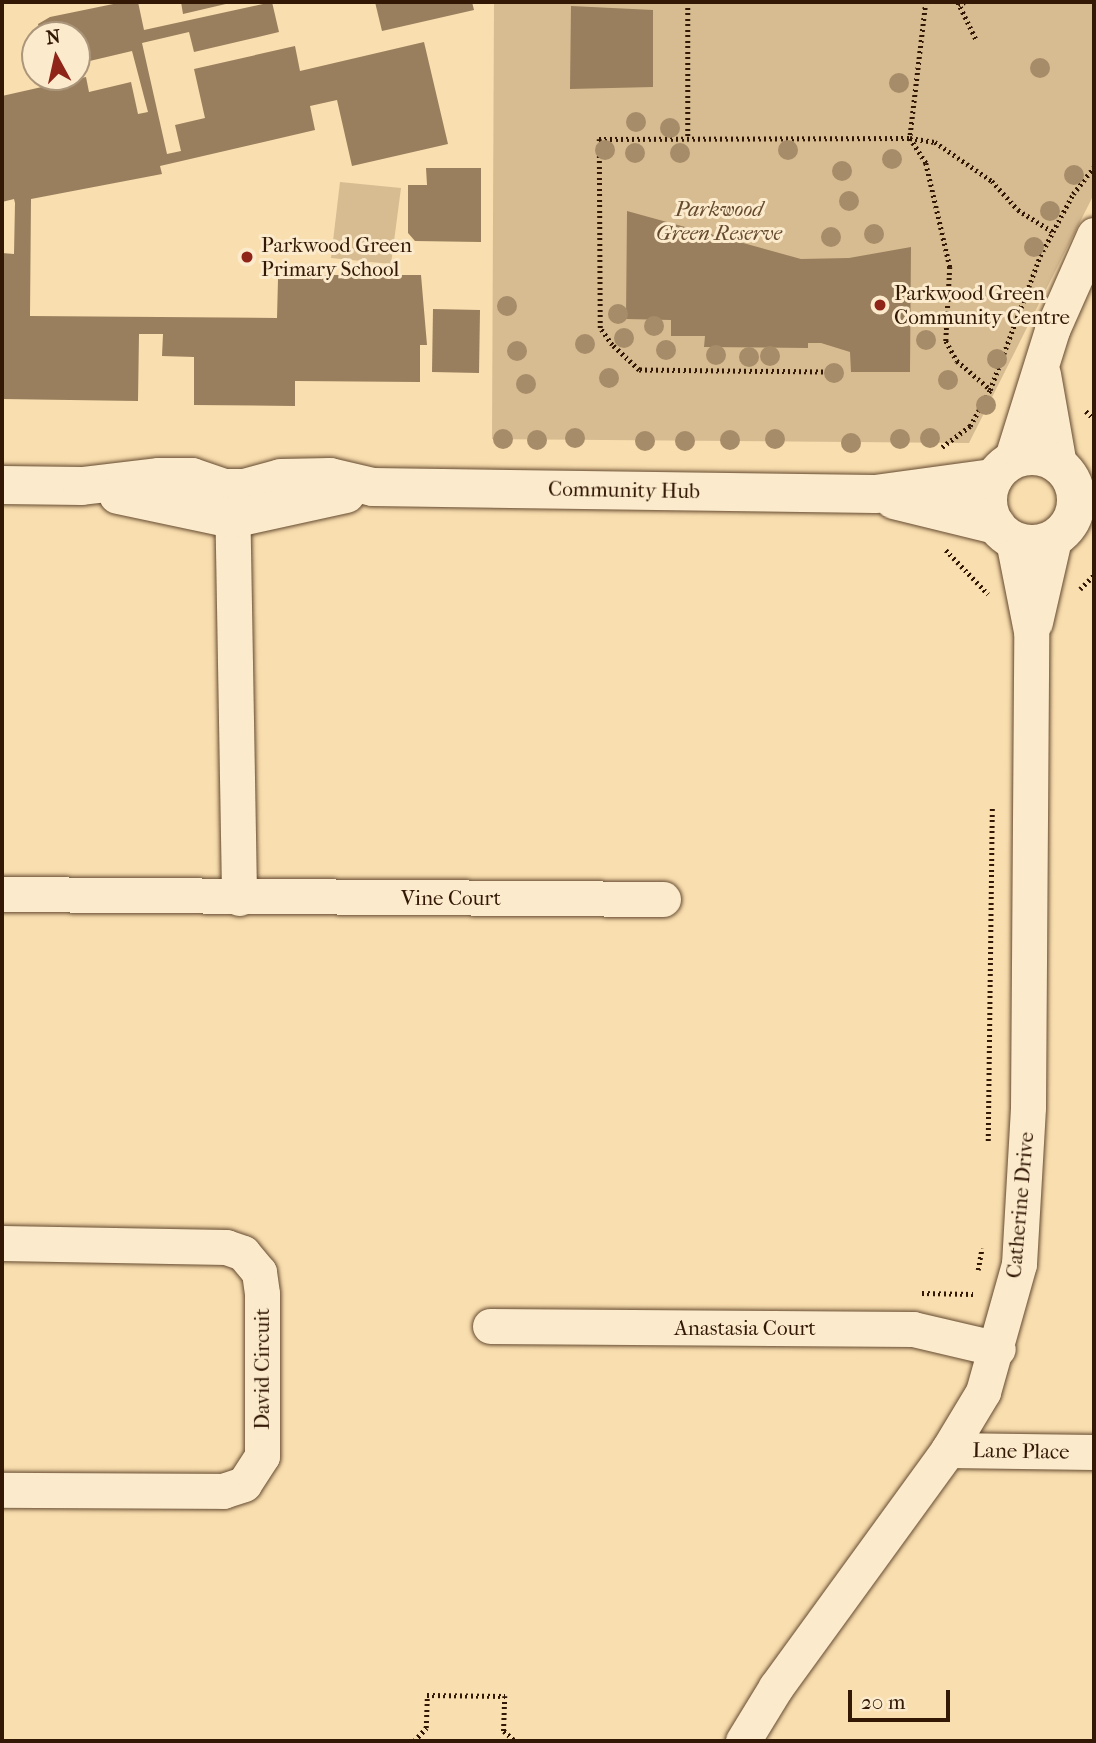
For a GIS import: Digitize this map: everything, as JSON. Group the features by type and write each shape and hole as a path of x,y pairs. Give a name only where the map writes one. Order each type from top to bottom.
{"street":[{"path":"1039,391 1074,475 1076,500 1073,526 1041,543 1004,532 988,502 1039,391 1052,330 1094,235"},
{"path":"1002,470 1035,456 1074,475"},
{"name":"Community Hub","path":"2,485 82,486 232,504 373,487 875,494 1002,470"},
{"name":"Community Hub","path":"875,494 1004,532"},
{"path":"232,504 239,898"},
{"name":"Catherine Drive","path":"1031,631 1073,526"},
{"name":"Catherine Drive","path":"743,1741 776,1687 948,1450 983,1392 998,1349 1019,1264 1028,1107 1031,631 1004,532"},
{"name":"Vine Court","path":"2,894 239,898 663,899"},
{"name":"David Circuit","path":"2,1243 226,1247 243,1253 258,1272 262,1294 262,1456 244,1484 223,1491 2,1490"},
{"name":"Anastasia Court","path":"490,1326 913,1329 998,1349"},
{"name":"Lane Place","path":"948,1450 1094,1452"}],"path":[{"path":"688,2 688,139"},
{"path":"926,2 910,138 926,163 950,267 946,341 957,361 990,390 1039,391 1079,403 1094,419"},
{"path":"965,2 958,3 976,39"},
{"path":"823,372 639,370 600,328 599,139 910,138 935,142 992,181 1018,209 1052,231 1094,167"},
{"path":"988,1155 992,797"},
{"path":"960,1338 971,1305 983,1238"},
{"path":"376,1741 414,1741 426,1728 427,1695 505,1696 505,1731 515,1741"}],"green space":[{"name":"Parkwood Green Reserve","path":"494,2 1094,2 1094,194 969,443 492,439"},
{"path":"340,182 401,188 391,264 331,258"}],"building":[{"path":"123,2 138,2 144,30 272,2 279,32 194,52 189,32 142,43 167,154 181,151 175,125 205,118 194,69 295,46 300,71 424,42 448,144 352,166 337,100 310,106 315,130 160,166 162,174 31,199 30,316 277,318 278,279 294,279 294,275 421,275 427,345 420,345 420,382 295,381 295,406 194,405 194,357 162,356 163,334 139,334 138,401 2,399 2,253 14,254 15,203 14,199 2,202 2,96 24,91 89,92 131,82 138,114 148,112 132,51 91,61 91,21 43,21 50,17"},
{"path":"181,2 230,2 230,3 183,14"},
{"path":"375,2 472,2 474,10 382,31"},
{"path":"571,6 653,10 653,87 570,89"},
{"path":"426,168 481,168 481,242 415,241 408,233 408,185 427,185"},
{"path":"627,211 801,259 849,258 911,247 910,372 851,372 850,352 821,343 808,343 808,348 704,347 705,336 671,336 671,320 626,319"},
{"path":"433,309 480,310 479,373 432,372"}],"place":[{"name":"Parkwood Green Primary School","path":"247,257"},
{"name":"Parkwood Green Community Centre","path":"880,305"}]}
